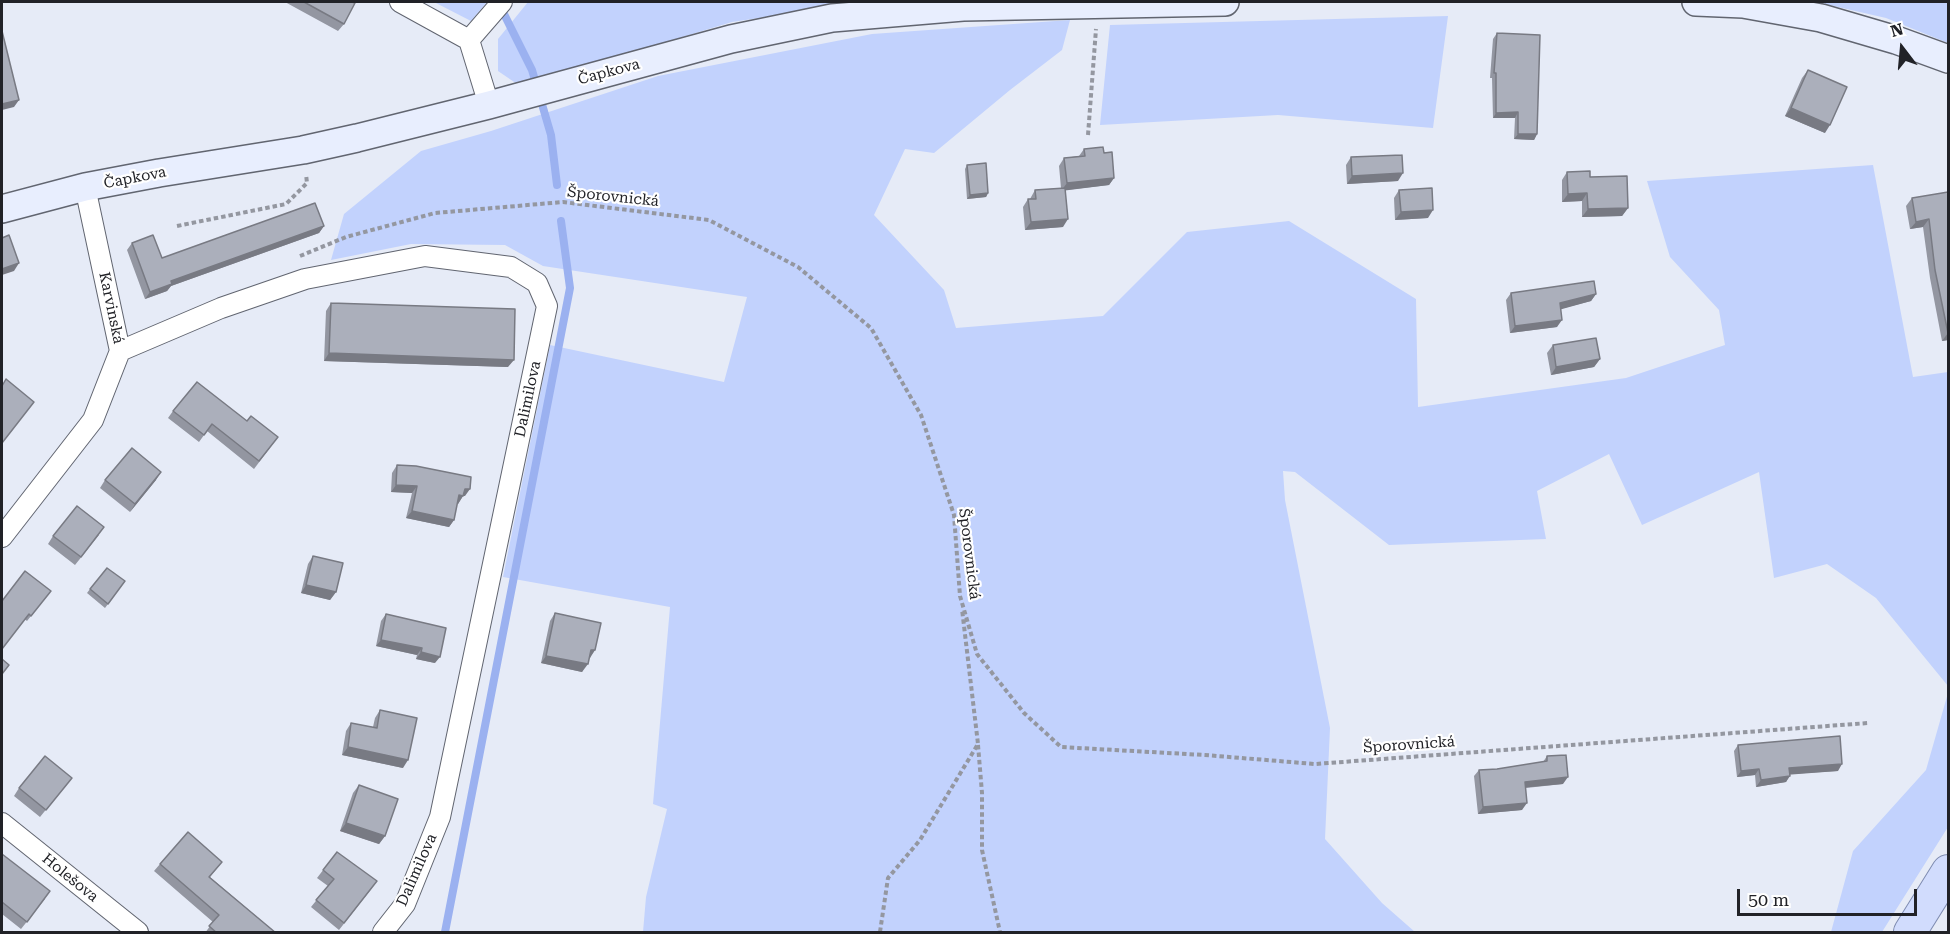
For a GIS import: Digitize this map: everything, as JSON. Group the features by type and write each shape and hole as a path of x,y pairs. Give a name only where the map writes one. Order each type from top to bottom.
{"main road":[{"path":"1910,933 1948,871"}],"street":[{"path":"400,2 469,40 489,105"},
{"path":"469,40 502,2"},
{"name":"Čapkova","path":"2,209 85,188 159,173 303,150 489,105 731,39 831,18 963,7 1225,2"},
{"path":"1695,2 1743,4 1821,18 1896,40 1948,60"},
{"name":"Karvinská","path":"2,537 93,420 120,351 85,188"},
{"name":"Dalimilova","path":"120,351 221,308 305,279 424,256 511,267 537,283 547,306 440,817 405,904 383,933"},
{"name":"Holešova","path":"2,824 138,933"}],"path":[{"path":"1088,135 1098,4"},
{"path":"177,226 286,204 307,183 303,150"},
{"name":"Šporovnická","path":"296,258 346,237 435,213 563,202 709,220 798,267 871,328 921,415 954,515 960,596 977,654 1024,713 1061,747 1315,764 1868,723"},
{"path":"960,596 978,744 982,793 982,850 1000,933"},
{"path":"880,933 888,878 920,840 978,744"}],"shaded area":[{"path":"434,2 487,2 471,21"},
{"path":"528,2 867,2 732,22 520,86 498,71 498,39"},
{"path":"1816,2 1948,2 1948,43 1886,18"},
{"path":"1448,16 1433,128 1278,115 1100,125 1110,25"},
{"path":"1070,20 1062,50 934,153 905,149 874,215 944,290 956,328 1103,316 1187,232 1289,221 1416,299 1418,407 1626,378 1725,345 1719,310 1670,257 1647,181 1873,165 1913,377 1948,372 1948,686 1876,598 1827,564 1774,578 1759,472 1642,525 1609,454 1537,491 1546,539 1389,545 1295,472 1283,471 1285,500 1330,728 1325,839 1382,903 1415,932 643,932 646,897 667,809 653,804 670,607 503,577 550,345 724,382 747,297 543,266 505,245 411,244 331,260 344,214 421,151 491,131 658,76 872,34"},
{"path":"1948,693 1948,827 1882,932 1831,932 1853,851 1926,770"}],"building":[{"path":"304,2 352,2 355,3 344,24"},
{"path":"2,31 19,100 2,104"},
{"path":"1497,33 1540,35 1537,134 1518,134 1518,112 1496,113 1496,73 1494,73"},
{"path":"1808,70 1847,87 1830,125 1791,108"},
{"path":"1103,147 1104,153 1112,152 1114,178 1067,183 1064,158 1085,156 1084,149"},
{"path":"1402,155 1403,173 1352,176 1351,157"},
{"path":"986,163 988,193 970,195 967,165"},
{"path":"1590,171 1590,177 1627,176 1628,208 1588,209 1587,193 1568,194 1567,172"},
{"path":"1065,188 1068,219 1031,222 1028,199 1036,199 1035,190"},
{"path":"1432,188 1433,210 1401,212 1399,190"},
{"path":"1948,192 1948,333 1935,270 1929,219 1916,222 1912,198"},
{"path":"315,203 324,226 171,281 172,284 150,292 132,243 153,235 162,258"},
{"path":"9,235 19,263 2,269 2,238"},
{"path":"1594,281 1596,294 1560,303 1562,320 1515,326 1511,293"},
{"path":"331,303 515,309 514,360 329,353"},
{"path":"1596,338 1600,359 1556,367 1553,345"},
{"path":"6,379 34,402 2,443 2,386"},
{"path":"197,382 247,421 251,416 278,437 259,461 212,424 204,435 173,411"},
{"path":"132,448 161,472 135,504 105,480"},
{"path":"397,465 416,466 471,477 470,489 465,489 463,496 459,495 454,520 412,511 417,486 396,485"},
{"path":"77,506 104,527 81,557 53,536"},
{"path":"313,556 343,563 336,592 306,585"},
{"path":"107,568 125,581 108,604 90,589"},
{"path":"25,571 51,591 31,616 29,614 2,649 2,601"},
{"path":"555,613 601,623 595,650 591,650 588,664 546,656"},
{"path":"386,614 446,628 440,657 421,652 422,648 381,640"},
{"path":"2,659 9,665 2,674"},
{"path":"380,710 417,718 408,760 348,747 351,723 377,728"},
{"path":"1840,736 1842,764 1789,768 1790,776 1761,780 1759,769 1741,771 1738,745"},
{"path":"1566,755 1568,777 1525,782 1527,803 1483,807 1479,770 1547,761 1547,756"},
{"path":"45,756 72,778 46,810 19,788"},
{"path":"359,785 398,799 385,836 346,823"},
{"path":"188,832 222,862 209,877 276,933 217,933 209,926 219,915 160,864"},
{"path":"337,852 377,881 344,923 316,900 334,879 323,870"},
{"path":"2,854 50,891 27,922 2,902"}],"waterway":[{"path":"500,6 532,70 551,135 557,185"},
{"path":"445,932 570,288 561,221"}]}
